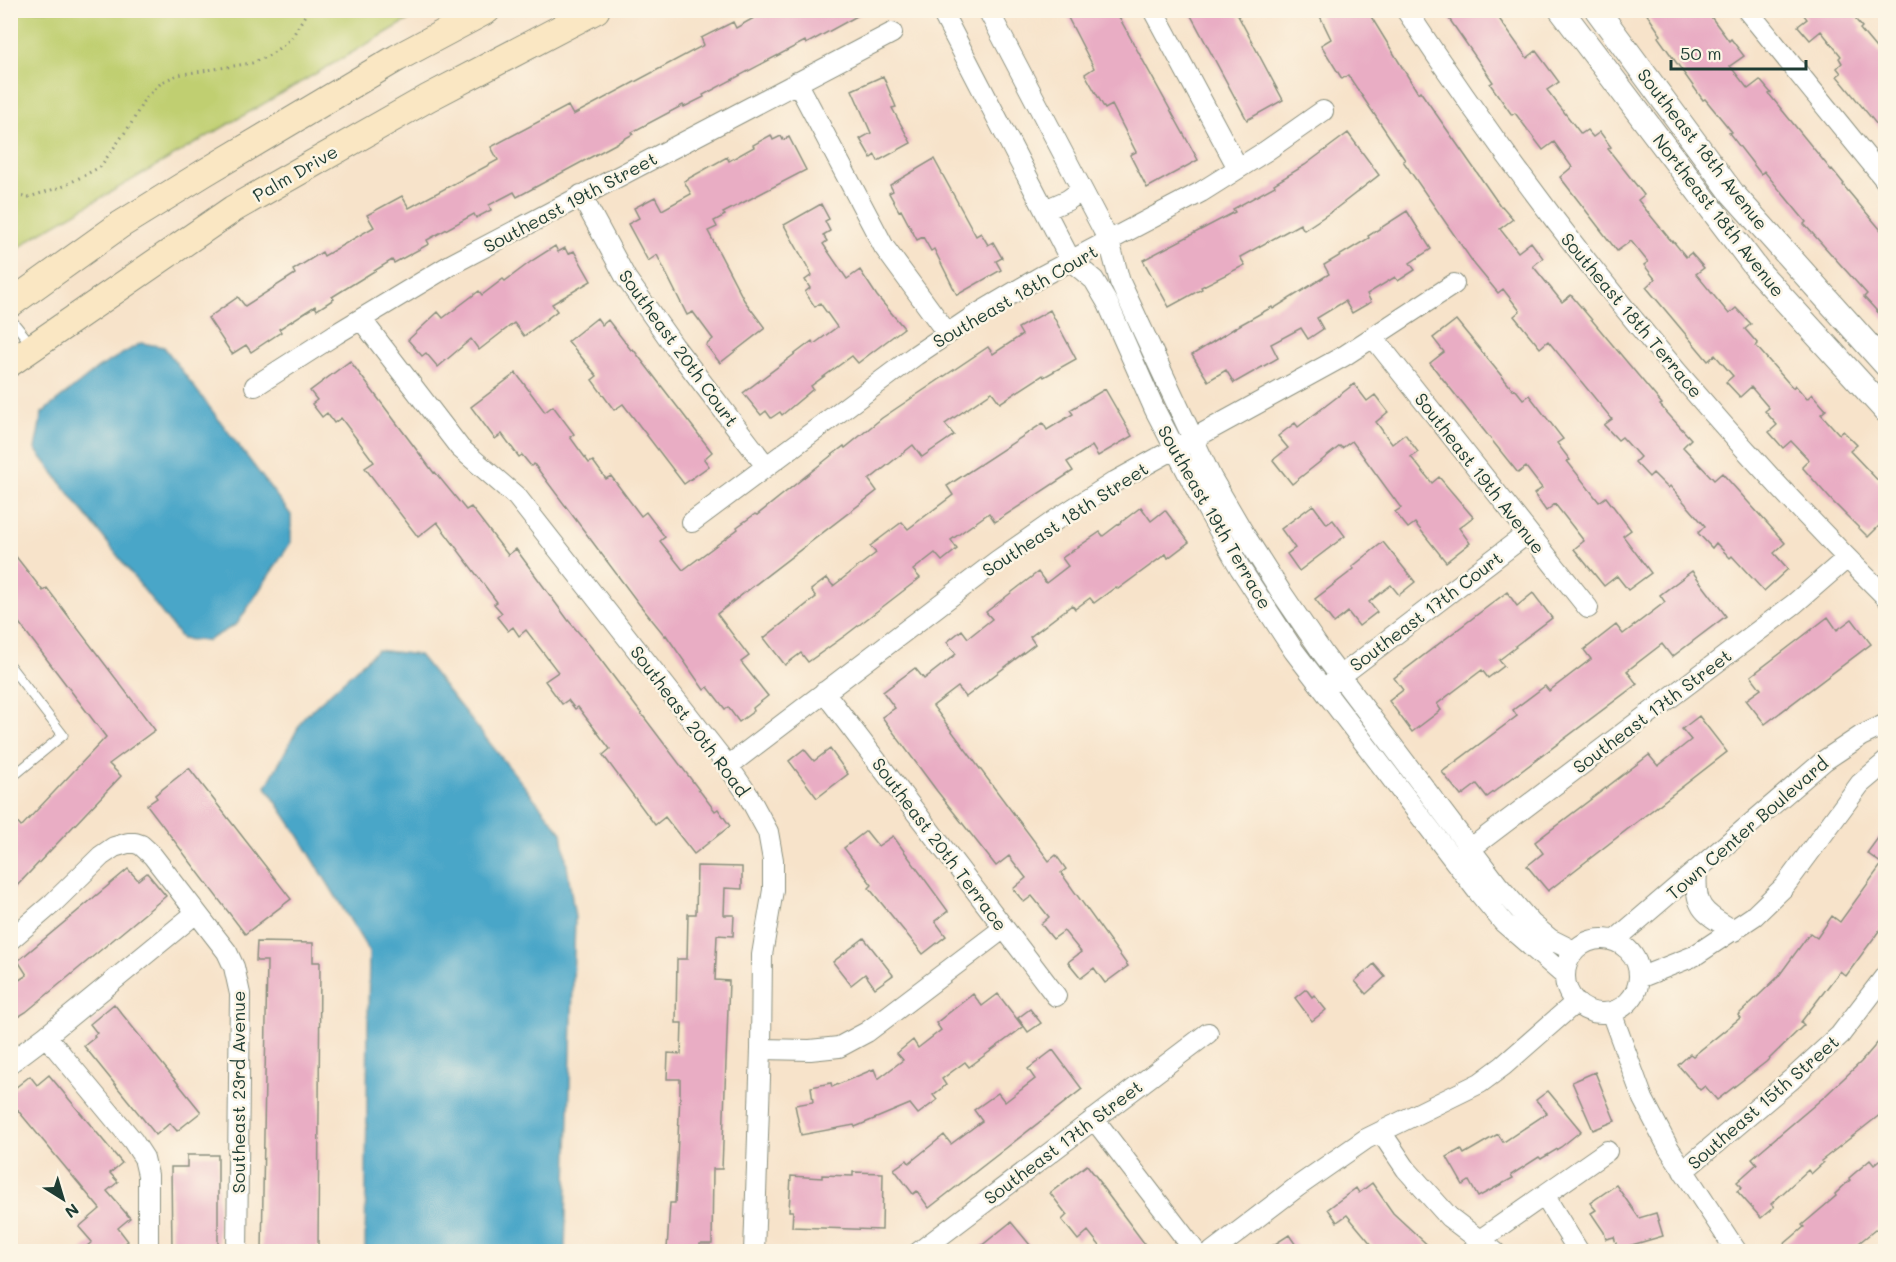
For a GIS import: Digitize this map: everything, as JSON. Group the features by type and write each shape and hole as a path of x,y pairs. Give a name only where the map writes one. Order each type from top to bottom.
{"main road":[{"path":"10,304 120,225 204,172 397,58 487,10"},
{"name":"Palm Drive","path":"10,363 233,209 428,98 596,10"}],"street":[{"name":"Southeast 19th Terrace","path":"941,10 1071,261 1094,280 1108,304 1155,410 1240,568 1294,651 1454,861 1504,923 1564,975"},
{"name":"Southeast 19th Terrace","path":"988,10 1109,241 1120,282 1211,477 1246,537 1340,676 1471,849 1532,924 1550,939 1574,951"},
{"path":"1153,10 1238,168"},
{"name":"Southeast 18th Terrace","path":"1406,10 1436,56 1559,226 1669,361 1770,477 1886,597"},
{"name":"Northeast 18th Avenue","path":"1561,10 1760,273 1886,411"},
{"name":"Southeast 18th Avenue","path":"1597,10 1732,194 1886,365"},
{"path":"1747,10 1886,181"},
{"name":"Southeast 19th Street","path":"255,386 452,264 892,33"},
{"path":"797,82 884,247 947,333"},
{"name":"Southeast 18th Court","path":"692,522 947,333 983,310 1071,261 1201,192 1323,111"},
{"path":"1045,210 1068,200 1082,190"},
{"name":"Southeast 20th Court","path":"582,195 626,278 766,466"},
{"name":"Southeast 18th Street","path":"728,766 1023,543 1116,481 1344,356 1454,284"},
{"name":"Southeast 20th Road","path":"361,319 460,447 517,497 728,766 748,795 768,832 773,860 773,890 762,955 761,1049 753,1251"},
{"name":"Southeast 19th Avenue","path":"1373,337 1588,608"},
{"name":"Southeast 17th Court","path":"1323,690 1528,533"},
{"name":"Southeast 17th Street","path":"1454,861 1794,604 1847,558"},
{"name":"Southeast 20th Terrace","path":"824,692 1056,996"},
{"name":"Town Center Boulevard","path":"1614,941 1825,760 1861,736 1886,724"},
{"path":"1639,978 1694,957 1754,916 1784,887 1860,784 1886,762"},
{"name":"Southeast 23rd Avenue","path":"10,940 53,903 101,856 114,847 128,843 141,845 146,849 227,952 239,985 237,1251"},
{"path":"1697,871 1695,893 1699,904 1711,917 1734,931"},
{"path":"10,1063 196,913"},
{"path":"761,1049 810,1050 839,1047 867,1032 1004,928"},
{"path":"1596,939 1614,941 1631,953 1637,965 1639,978 1636,991 1629,1001 1611,1012 1594,1012 1582,1008 1566,987 1564,975 1567,962 1574,951 1585,943 1596,939"},
{"name":"Southeast 15th Street","path":"1683,1171 1792,1079 1840,1035 1886,975"},
{"path":"1212,1251 1366,1139 1480,1083 1503,1066 1576,1002"},
{"path":"1611,1012 1643,1099 1668,1147 1737,1251"},
{"name":"Southeast 17th Street","path":"932,1248 1094,1119 1208,1033"},
{"path":"46,1036 133,1141 144,1158 148,1185 148,1251"},
{"path":"1094,1119 1196,1251"},
{"path":"1381,1132 1406,1169 1449,1217 1487,1246 1544,1195 1607,1151"},
{"path":"1544,1195 1579,1251"}],"lane":[{"path":"10,318 33,346"},
{"path":"10,666 63,735 17,773 10,764"}],"path":[{"path":"10,21 18,10"},
{"path":"10,196 29,197 64,186 100,167 131,124 144,100 162,82 177,75 252,63 270,55 291,39 309,10"}],"green space":[{"path":"11,10 424,11 33,237 11,255"}],"water":[{"path":"141,343 164,347 291,515 291,542 237,624 207,641 182,639 35,449 42,413 98,368"},
{"path":"377,650 419,655 562,833 575,918 565,1251 365,1251 369,951 299,836 266,787 304,717"}],"building":[{"path":"768,10 868,10 806,44 805,41 703,95 704,97 684,107 683,105 632,132 633,134 619,142 517,197 514,192 489,205 491,210 476,218 474,214 427,240 429,244 394,263 392,260 332,297 334,299 317,310 315,306 279,329 281,332 251,352 246,345 232,354 208,318 238,297 245,306 295,274 293,270 322,252 324,256 374,227 367,215 402,196 409,208 498,160 491,147 568,106 573,115 704,45 701,38 733,22 736,28"},
{"path":"1064,10 1115,10 1198,160 1147,188 1130,155 1136,152 1112,105 1105,109 1085,74 1094,68"},
{"path":"1188,10 1235,10 1283,100 1247,120"},
{"path":"1317,10 1367,10 1418,93 1420,91 1501,207 1513,219 1500,229 1518,252 1531,242 1543,258 1533,266 1562,302 1571,295 1662,404 1660,405 1691,439 1683,447 1714,480 1722,473 1785,543 1774,553 1788,569 1764,591 1732,556 1730,558 1716,543 1712,548 1698,533 1705,526 1670,486 1668,488 1653,473 1649,477 1635,462 1640,457 1622,437 1618,440 1604,425 1612,419 1548,341 1540,348 1514,316 1520,311 1503,289 1498,293 1475,265 1403,161 1405,160 1348,75 1342,79 1321,45 1331,39"},
{"path":"1443,10 1493,10 1527,58 1536,51 1559,82 1547,90 1581,134 1587,130 1593,137 1600,132 1611,147 1608,149 1644,195 1638,200 1686,257 1691,253 1704,268 1696,274 1729,314 1736,308 1751,324 1745,329 1758,344 1756,346 1793,388 1795,385 1807,399 1812,394 1826,410 1821,414 1839,434 1843,431 1857,445 1850,451 1886,489 1886,519 1868,537 1802,467 1809,460 1791,441 1783,448 1769,432 1777,425 1765,411 1769,408 1751,387 1740,397 1726,382 1733,376 1715,355 1708,361 1646,287 1655,279 1644,265 1648,262 1631,241 1617,251 1560,177 1572,167 1554,142 1543,150 1515,113 1512,115 1490,84 1493,82"},
{"path":"1644,10 1706,10 1729,41 1731,39 1744,56 1730,66 1748,89 1760,80 1886,236 1886,321 1864,297 1867,294 1804,224 1806,222 1764,171 1761,174 1729,133 1732,132 1705,99 1703,100 1658,37 1661,35"},
{"path":"1800,10 1869,10 1856,20 1862,27 1860,29 1886,60 1886,136 1837,76 1841,73 1837,68 1842,63 1839,58 1841,56 1821,31 1810,40 1798,26 1807,19"},
{"path":"883,76 896,107 892,108 911,143 878,161 875,155 871,158 860,139 871,133 852,90"},
{"path":"1348,133 1379,175 1304,230 1300,224 1240,257 1245,265 1201,287 1202,289 1169,307 1143,260 1235,212 1233,209 1275,186 1274,184 1305,165"},
{"path":"771,135 773,140 781,136 783,140 789,137 806,170 723,213 725,215 714,221 717,227 708,231 744,300 765,328 720,363 706,345 713,339 693,312 687,315 657,255 648,261 628,224 639,218 634,208 655,197 662,210 691,194 684,181 727,157 729,161"},
{"path":"934,159 976,236 981,233 988,245 993,242 1002,258 996,261 1001,270 957,295 934,249 931,251 923,237 917,240 889,193 893,191 890,185"},
{"path":"821,204 829,219 825,221 830,231 823,235 827,241 823,244 847,279 860,270 877,296 904,328 858,363 852,356 811,386 813,389 782,415 780,412 771,418 766,411 761,415 743,393 812,341 814,344 837,327 820,303 815,307 805,292 810,288 805,280 812,275 784,225"},
{"path":"1407,211 1431,249 1410,263 1415,270 1398,281 1395,277 1367,294 1371,302 1352,313 1345,301 1317,318 1323,329 1308,339 1301,328 1271,344 1278,358 1234,383 1226,370 1208,381 1192,355 1329,274 1324,265 1369,238 1368,236"},
{"path":"555,246 558,252 565,248 568,254 574,251 591,281 552,304 557,311 524,336 514,323 479,350 471,339 438,367 426,353 422,356 408,340 438,312 443,318 479,291 482,295"},
{"path":"1050,310 1076,359 1044,377 1043,375 1000,403 992,392 945,424 954,435 922,457 913,445 869,480 877,491 717,614 749,656 741,662 768,696 753,708 754,711 739,722 728,707 725,709 708,687 704,690 666,635 639,604 534,464 531,466 522,455 519,457 502,434 495,439 471,407 516,373 545,412 553,406 574,434 570,437 589,463 593,461 606,479 611,476 641,516 646,512 665,537 660,541 683,570 882,418 988,347 993,354 1022,335 1018,328"},
{"path":"597,318 602,325 608,320 631,350 633,349 712,452 704,459 709,466 684,484 623,404 614,410 592,380 597,376 568,341"},
{"path":"1456,320 1513,390 1515,389 1523,399 1529,395 1563,439 1557,443 1570,460 1567,461 1599,502 1606,497 1631,530 1623,536 1651,573 1628,590 1617,576 1604,586 1574,549 1584,541 1555,504 1546,511 1534,494 1542,488 1526,467 1518,473 1430,363 1444,352 1433,338"},
{"path":"350,361 434,473 466,510 471,507 508,555 516,549 715,811 718,809 730,826 694,854 665,817 655,825 603,755 610,749 578,707 575,709 568,700 562,704 545,681 558,672 526,630 519,636 513,627 508,631 497,617 502,613 494,604 497,602 437,522 418,537 365,468 374,462 341,418 334,423 327,413 322,417 312,404 317,400 310,391"},
{"path":"1354,384 1367,401 1375,395 1388,412 1376,422 1392,444 1405,434 1418,452 1411,457 1432,483 1439,477 1473,517 1459,528 1470,543 1446,562 1415,523 1408,528 1395,512 1401,508 1352,441 1342,448 1340,446 1292,484 1273,460 1288,448 1278,436 1295,423 1298,427"},
{"path":"1105,389 1132,436 1098,456 1092,446 1067,462 1073,471 995,522 989,513 951,540 957,549 942,561 935,553 913,570 920,578 846,635 808,662 801,653 785,665 764,638 816,597 811,590 827,578 833,586 876,553 870,546 902,522 908,529 953,495 947,486 1043,423 1047,430 1073,414 1070,410"},
{"path":"1313,505 1327,524 1333,520 1345,536 1299,571 1287,554 1295,548 1281,529"},
{"path":"1141,507 1151,521 1165,510 1189,542 1168,558 1166,554 1118,589 1116,587 1094,603 1090,598 1075,609 1072,605 1030,637 1035,644 966,697 958,687 933,706 1049,861 1056,855 1066,869 1061,873 1128,966 1105,983 1094,968 1081,978 1068,962 1081,952 1064,931 1053,939 1041,924 1049,917 1032,896 1024,902 1013,889 1026,878 1009,856 996,866 937,791 882,717 895,708 883,692 915,668 924,679 956,654 947,642 962,630 968,638 992,619 986,612 1038,572 1046,583 1068,566 1062,558 1100,532 1103,536"},
{"path":"1383,542 1415,582 1399,595 1391,585 1369,602 1377,612 1359,626 1348,612 1334,623 1315,599 1354,569 1352,567"},
{"path":"10,549 43,591 47,588 155,730 109,764 121,776 10,893 10,814 21,827 106,737 10,611"},
{"path":"1692,571 1726,616 1672,657 1662,644 1627,671 1637,684 1487,797 1477,784 1461,796 1442,772 1517,716 1513,710 1545,686 1549,691 1591,659 1584,650 1616,625 1623,634 1665,602 1660,595"},
{"path":"1507,592 1517,606 1533,593 1552,618 1499,660 1504,666 1488,678 1482,670 1437,704 1441,710 1412,732 1389,701 1403,690 1394,678"},
{"path":"1828,617 1837,630 1852,619 1871,644 1765,724 1746,700 1761,689 1751,676"},
{"path":"1699,716 1727,752 1548,891 1527,866 1543,853 1535,842 1649,755 1658,766 1691,740 1682,729"},
{"path":"804,749 814,761 830,749 848,774 817,798 789,761"},
{"path":"189,768 291,899 245,934 147,805 157,798 155,795"},
{"path":"1886,827 1886,921 1846,976 1840,971 1801,1022 1804,1025 1766,1062 1717,1100 1705,1086 1700,1090 1678,1065 1690,1054 1693,1056 1740,1018 1738,1015 1778,977 1810,933 1817,938 1832,916 1840,922 1882,864 1867,853"},
{"path":"866,831 878,846 893,836 948,911 935,921 946,936 923,954 869,888 872,885 844,848"},
{"path":"697,866 742,867 742,889 725,888 724,915 734,915 733,936 717,935 715,980 729,981 722,1169 713,1169 712,1244 700,1244 700,1250 667,1249 670,1203 675,1203 680,1094 680,1079 667,1079 668,1053 681,1054 682,1023 676,1023 677,959 687,959 688,914 696,914"},
{"path":"128,869 138,880 147,873 166,896 26,1012 10,1022 10,986 27,975 18,961"},
{"path":"864,938 893,975 875,988 865,974 851,985 833,962"},
{"path":"257,942 313,943 313,962 320,962 318,1251 262,1251 267,961 256,961"},
{"path":"1374,964 1385,977 1366,994 1355,981"},
{"path":"1306,989 1326,1010 1312,1021 1295,998"},
{"path":"973,994 982,1006 998,994 1023,1027 969,1067 965,1062 942,1079 946,1085 933,1095 937,1100 918,1114 910,1104 855,1127 854,1125 801,1135 795,1105 813,1102 811,1087 831,1083 832,1087 874,1069 878,1079 903,1060 897,1053 913,1040 918,1048 941,1030 936,1023"},
{"path":"114,1004 201,1112 177,1131 170,1123 156,1135 84,1046 97,1033 90,1024"},
{"path":"1030,1009 1041,1023 1028,1032 1018,1018"},
{"path":"1886,1033 1886,1110 1821,1161 1823,1163 1811,1174 1808,1170 1771,1204 1774,1207 1761,1218 1737,1191 1742,1187 1737,1182 1757,1164 1752,1158 1824,1097 1861,1062"},
{"path":"1053,1050 1082,1089 929,1208 917,1191 913,1194 894,1169 907,1160 909,1163 944,1135 951,1144 982,1121 974,1110 998,1093 1005,1102 1035,1079 1028,1069"},
{"path":"1595,1072 1615,1121 1593,1130 1572,1082"},
{"path":"49,1075 122,1163 110,1173 118,1182 107,1191 130,1218 118,1228 128,1241 115,1251 81,1251 92,1242 79,1227 100,1209 10,1101 10,1092 30,1076 37,1085"},
{"path":"1548,1091 1581,1131 1561,1147 1541,1159 1539,1157 1511,1175 1513,1178 1478,1197 1469,1181 1463,1185 1447,1157 1461,1149 1464,1154 1498,1134 1503,1142 1505,1141 1547,1113 1536,1100"},
{"path":"187,1155 218,1155 218,1251 172,1251 171,1167 187,1167"},
{"path":"1886,1155 1886,1221 1849,1251 1776,1251 1836,1196 1835,1194 1850,1180 1849,1178 1870,1160 1874,1165"},
{"path":"1087,1165 1150,1251 1104,1251 1088,1231 1078,1240 1062,1220 1067,1215 1050,1193"},
{"path":"853,1172 883,1173 882,1230 792,1227 793,1211 789,1211 791,1176 822,1178 822,1175 853,1176"},
{"path":"1372,1183 1393,1213 1434,1251 1377,1251 1347,1215 1337,1222 1328,1209 1356,1188 1359,1193"},
{"path":"1616,1185 1639,1218 1656,1213 1663,1236 1618,1249 1614,1237 1606,1239 1591,1213 1596,1210 1590,1203"},
{"path":"1011,1222 1035,1251 975,1251"},
{"path":"1289,1235 1300,1251 1264,1251"}]}
